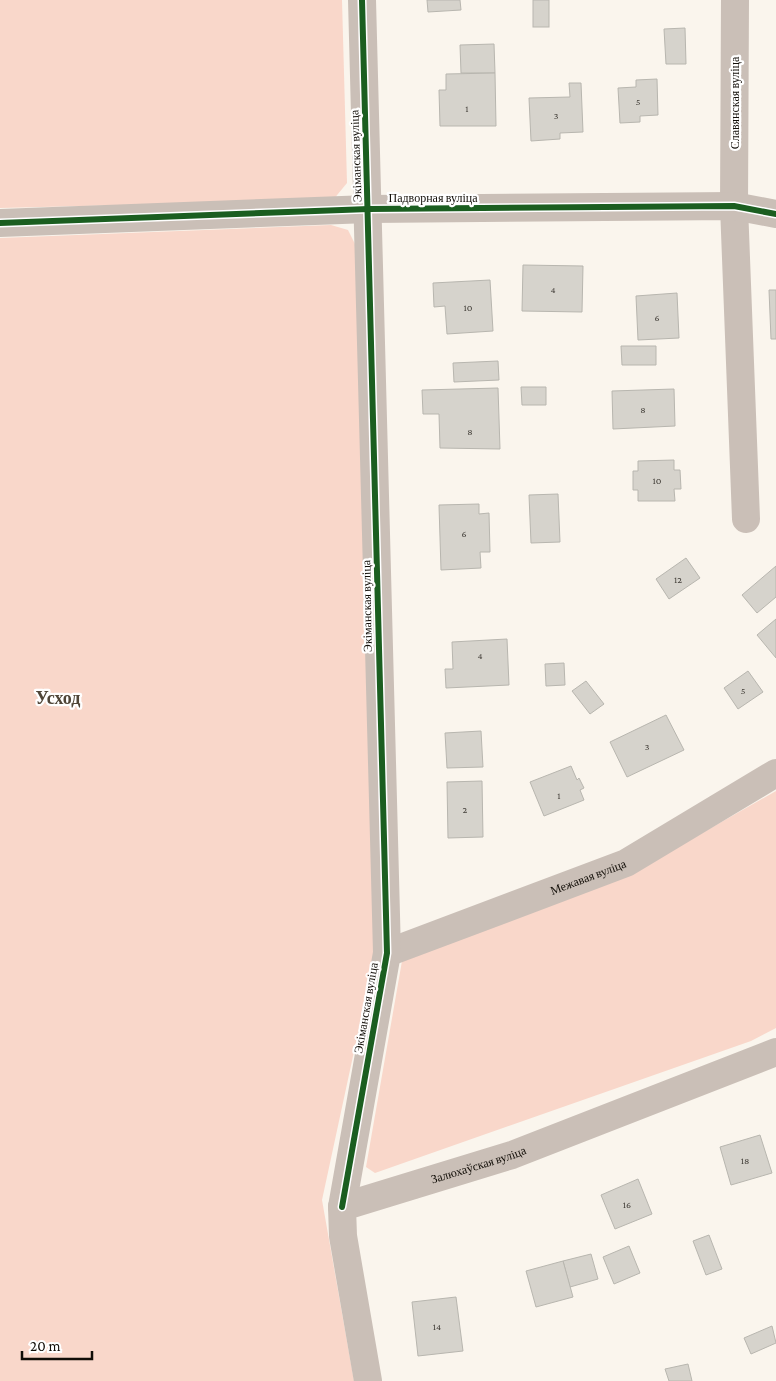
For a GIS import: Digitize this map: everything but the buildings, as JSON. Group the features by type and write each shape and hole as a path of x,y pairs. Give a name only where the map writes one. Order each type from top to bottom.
{"street":[{"name":"Экіманская вуліца","path":"342,1207 387,953 369,209 362,0"},
{"name":"Славянская вуліца","path":"735,0 734,206 746,519"},
{"name":"Падворная вуліца","path":"0,223 369,209 734,206 776,214"},
{"name":"Межавая вуліца","path":"387,953 626,863 776,773"},
{"name":"Залюхаўская вуліца","path":"342,1207 512,1155 776,1052"},
{"path":"342,1207 343,1236 368,1381"}],"shaded area":[{"path":"0,0 342,0 347,183 333,200 0,208"},
{"path":"331,225 348,230 356,246 375,954 322,1200 354,1381 0,1381 0,238"},
{"path":"776,791 776,1028 751,1041 375,1173 366,1167 402,961 630,874"}],"cycle path":[{"path":"342,1207 387,953 362,0"},
{"path":"0,223 369,209 734,206 776,214"}],"district":[{"name":"Усход","path":"58,698"}]}
